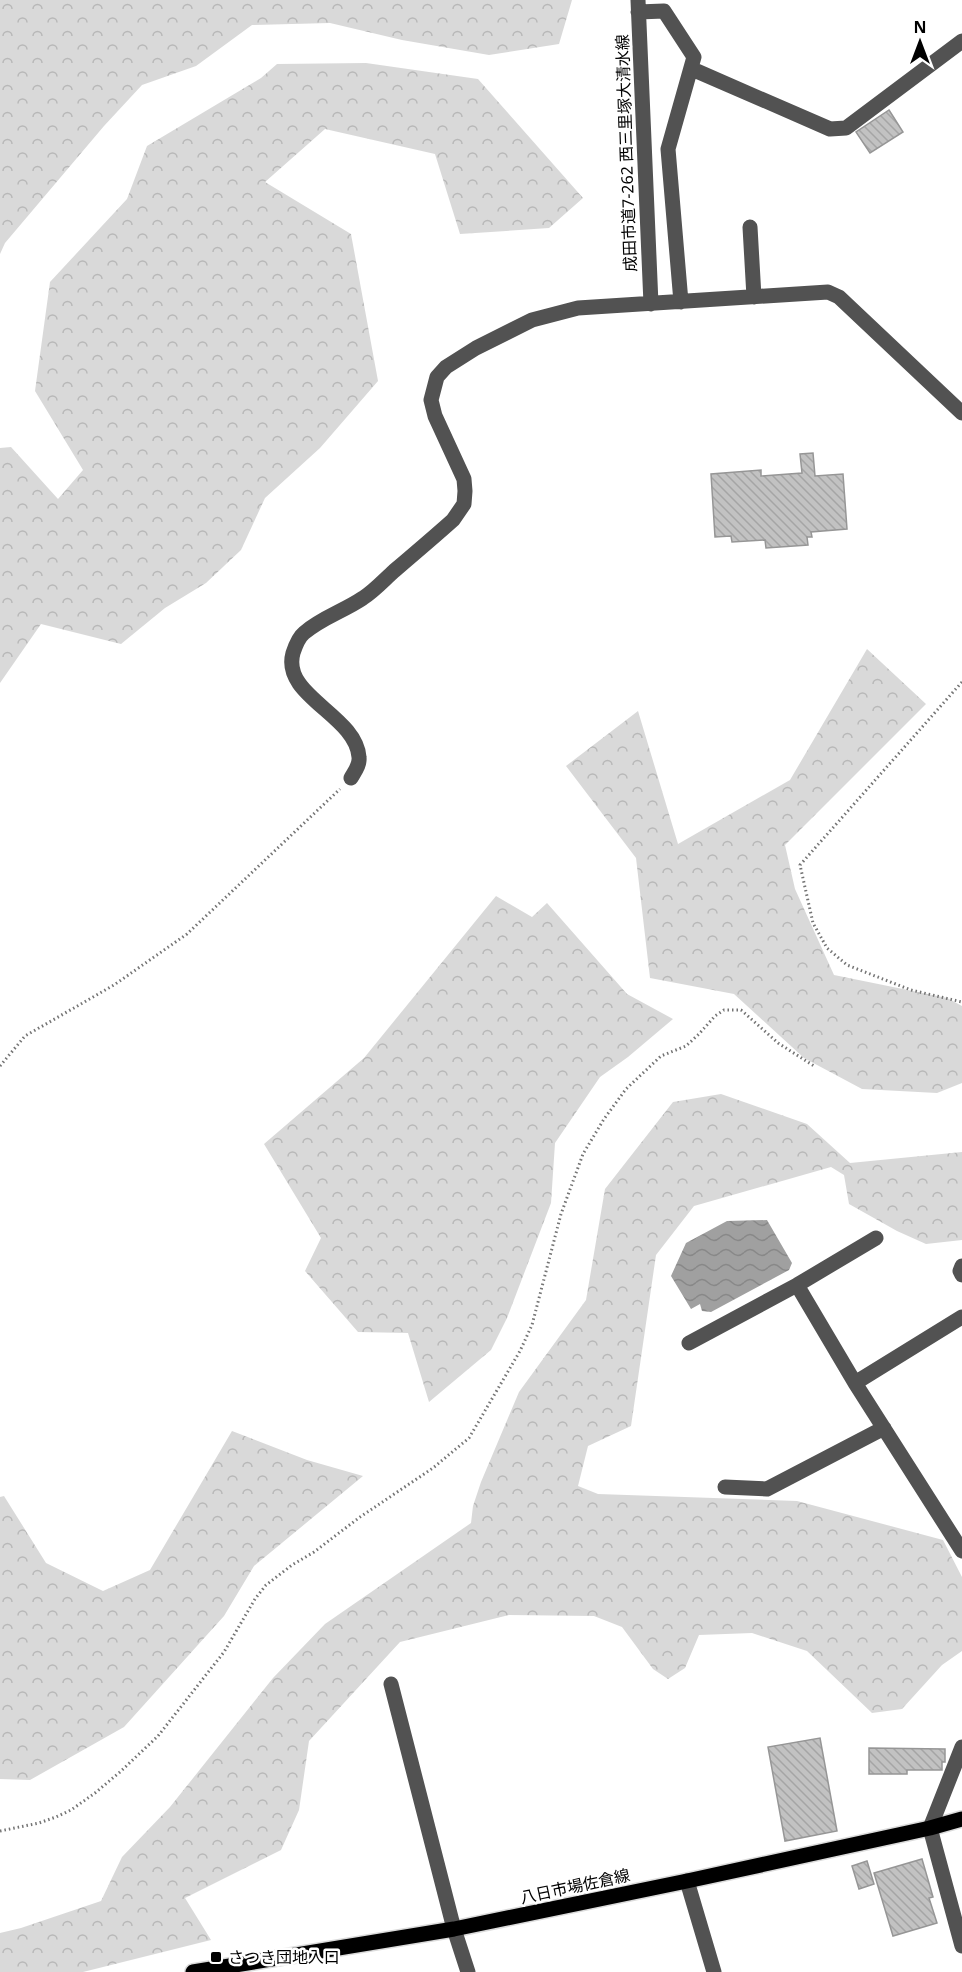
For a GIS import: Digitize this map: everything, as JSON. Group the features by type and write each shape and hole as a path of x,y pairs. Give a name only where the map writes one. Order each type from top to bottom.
{"main road":[{"name":"八日市場佐倉線","path":"193,1972 454,1929 687,1881 962,1819"}],"street":[{"path":"638,6 663,10 694,57 668,149 681,302"},
{"name":"成田市道7-262 西三里塚大清水線","path":"638,6 651,304"},
{"path":"692,69 830,129 846,128 962,41"},
{"path":"750,227 754,297"},
{"path":"351,778 358,765 359,756 352,737 304,690 295,678 291,665 293,653 302,635 365,597 453,519 464,504 464,478 435,416 431,400 436,377 446,367 476,348 532,320 578,308 828,292 839,297 962,413"},
{"path":"689,1342 797,1285 876,1238"},
{"path":"962,1266 960,1272 962,1275"},
{"path":"797,1285 855,1383 962,1551"},
{"path":"855,1383 962,1317"},
{"path":"725,1487 767,1489 884,1428"},
{"path":"391,1684 454,1929 468,1972"},
{"path":"962,1747 930,1828 962,1946"},
{"path":"687,1881 714,1972"}],"path":[{"path":"962,682 800,865 813,923 827,948 847,965 911,990 962,1002"},
{"path":"0,1066 25,1036 114,985 187,934 351,778"},
{"path":"0,1831 39,1823 64,1813 95,1793 158,1736 224,1652 255,1599 266,1585 433,1468 469,1438 520,1351 532,1325 561,1214 583,1154 615,1103 642,1073 661,1056 686,1046 715,1016 728,1009 741,1010 778,1043 814,1066"}],"green space":[{"path":"0,0 572,0 559,44 489,55 402,40 330,23 252,25 196,66 142,85 104,126 5,243 0,254"},
{"path":"366,63 478,79 583,198 549,228 460,234 435,154 325,129 265,182 351,234 378,381 320,448 265,498 241,550 206,583 165,608 121,644 41,624 0,683 0,448 11,447 58,499 83,470 35,391 50,282 127,199 147,146 261,78 277,64"},
{"path":"867,649 926,704 785,845 795,889 834,975 947,998 962,1006 962,1083 937,1093 862,1089 804,1058 734,994 650,978 636,858 566,766 638,711 678,844 790,780"},
{"path":"496,896 532,917 547,903 627,994 673,1019 600,1077 555,1143 551,1203 507,1318 491,1350 429,1402 408,1333 358,1332 305,1271 321,1238 264,1144 364,1058"},
{"path":"721,1094 807,1124 850,1163 962,1152 962,1240 926,1244 897,1231 849,1204 844,1175 831,1167 694,1206 656,1255 631,1426 588,1446 578,1486 598,1494 797,1501 943,1540 962,1577 962,1651 942,1665 902,1709 872,1713 807,1651 752,1633 699,1635 685,1668 668,1679 653,1669 622,1627 594,1616 509,1615 400,1642 309,1741 299,1810 281,1850 185,1898 211,1940 83,1972 0,1972 0,1933 101,1901 122,1857 170,1807 273,1678 325,1624 471,1523 473,1506 481,1482 519,1392 586,1300 605,1189 673,1102"},
{"path":"232,1431 307,1460 363,1476 254,1566 224,1616 124,1727 30,1780 0,1779 0,1497 4,1496 46,1563 103,1591 150,1570"}],"water":[{"path":"767,1220 792,1263 789,1270 711,1312 702,1311 700,1304 691,1309 671,1276 686,1243 727,1221"}],"building":[{"path":"889,110 903,132 870,153 856,132"},
{"path":"813,453 815,476 843,474 847,529 811,532 812,537 807,537 808,545 766,548 765,540 732,542 731,536 715,537 711,474 761,470 761,476 802,473 800,454"},
{"path":"820,1738 837,1831 785,1841 768,1747"},
{"path":"869,1748 945,1749 945,1762 942,1762 942,1770 907,1770 907,1774 869,1774"},
{"path":"922,1859 933,1897 929,1898 937,1923 893,1936 874,1873"},
{"path":"867,1861 874,1884 859,1889 852,1866"}],"place":[{"name":"さつき団地入口","path":"216,1957"}]}
